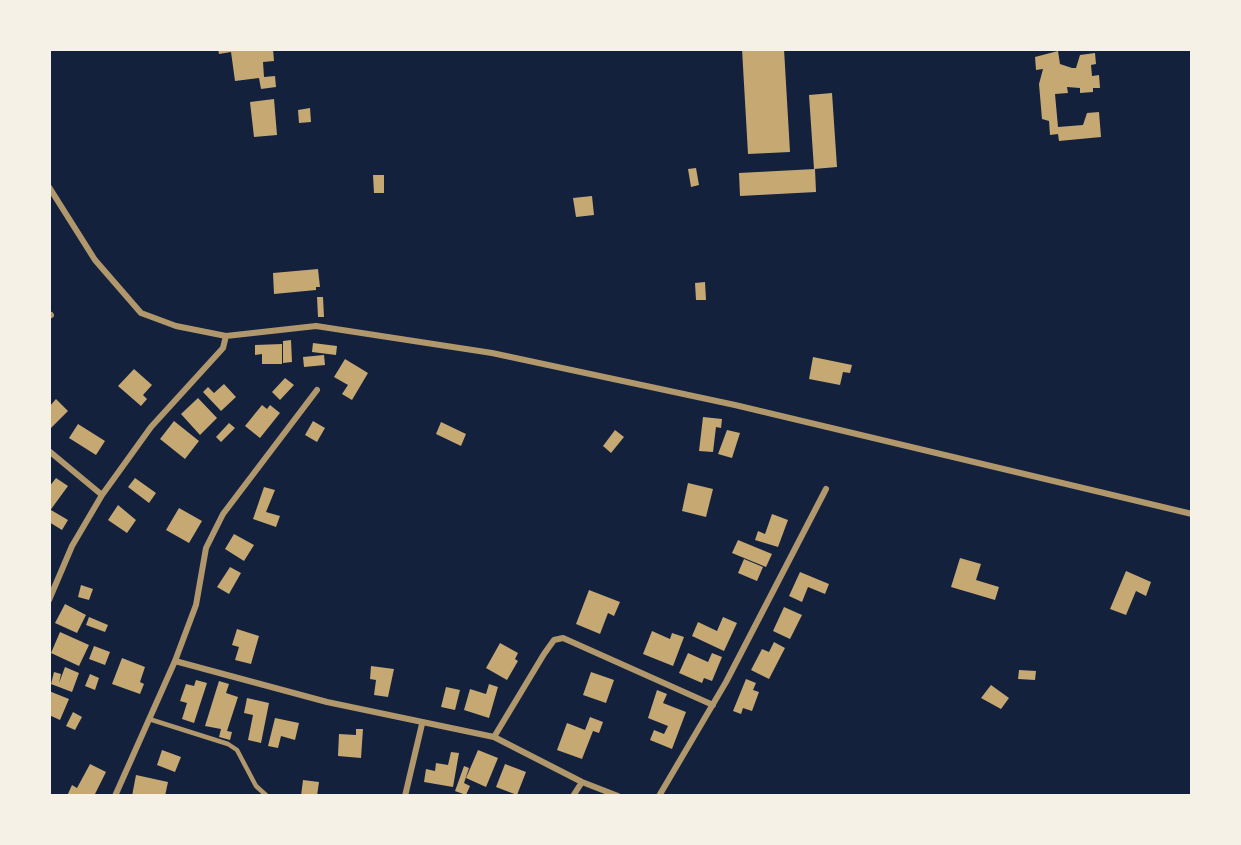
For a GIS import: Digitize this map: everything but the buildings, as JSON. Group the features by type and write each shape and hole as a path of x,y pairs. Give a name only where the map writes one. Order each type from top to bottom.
{"street":[{"path":"49,187 95,260 141,313 176,326 226,336 316,326 492,353 735,405 1192,514"},
{"path":"49,600 72,546 102,495 151,427 223,348 226,336"},
{"path":"115,796 175,662 196,604 206,548 223,514 317,390"},
{"path":"49,451 102,495"},
{"path":"659,796 713,705 826,489"},
{"path":"494,737 544,654 554,640 563,638 713,705"},
{"path":"175,662 422,724 456,727 494,737 582,782 618,796"},
{"path":"149,719 228,744 237,750 256,786 267,796"},
{"path":"405,796 422,724"},
{"path":"573,796 582,782"}]}
